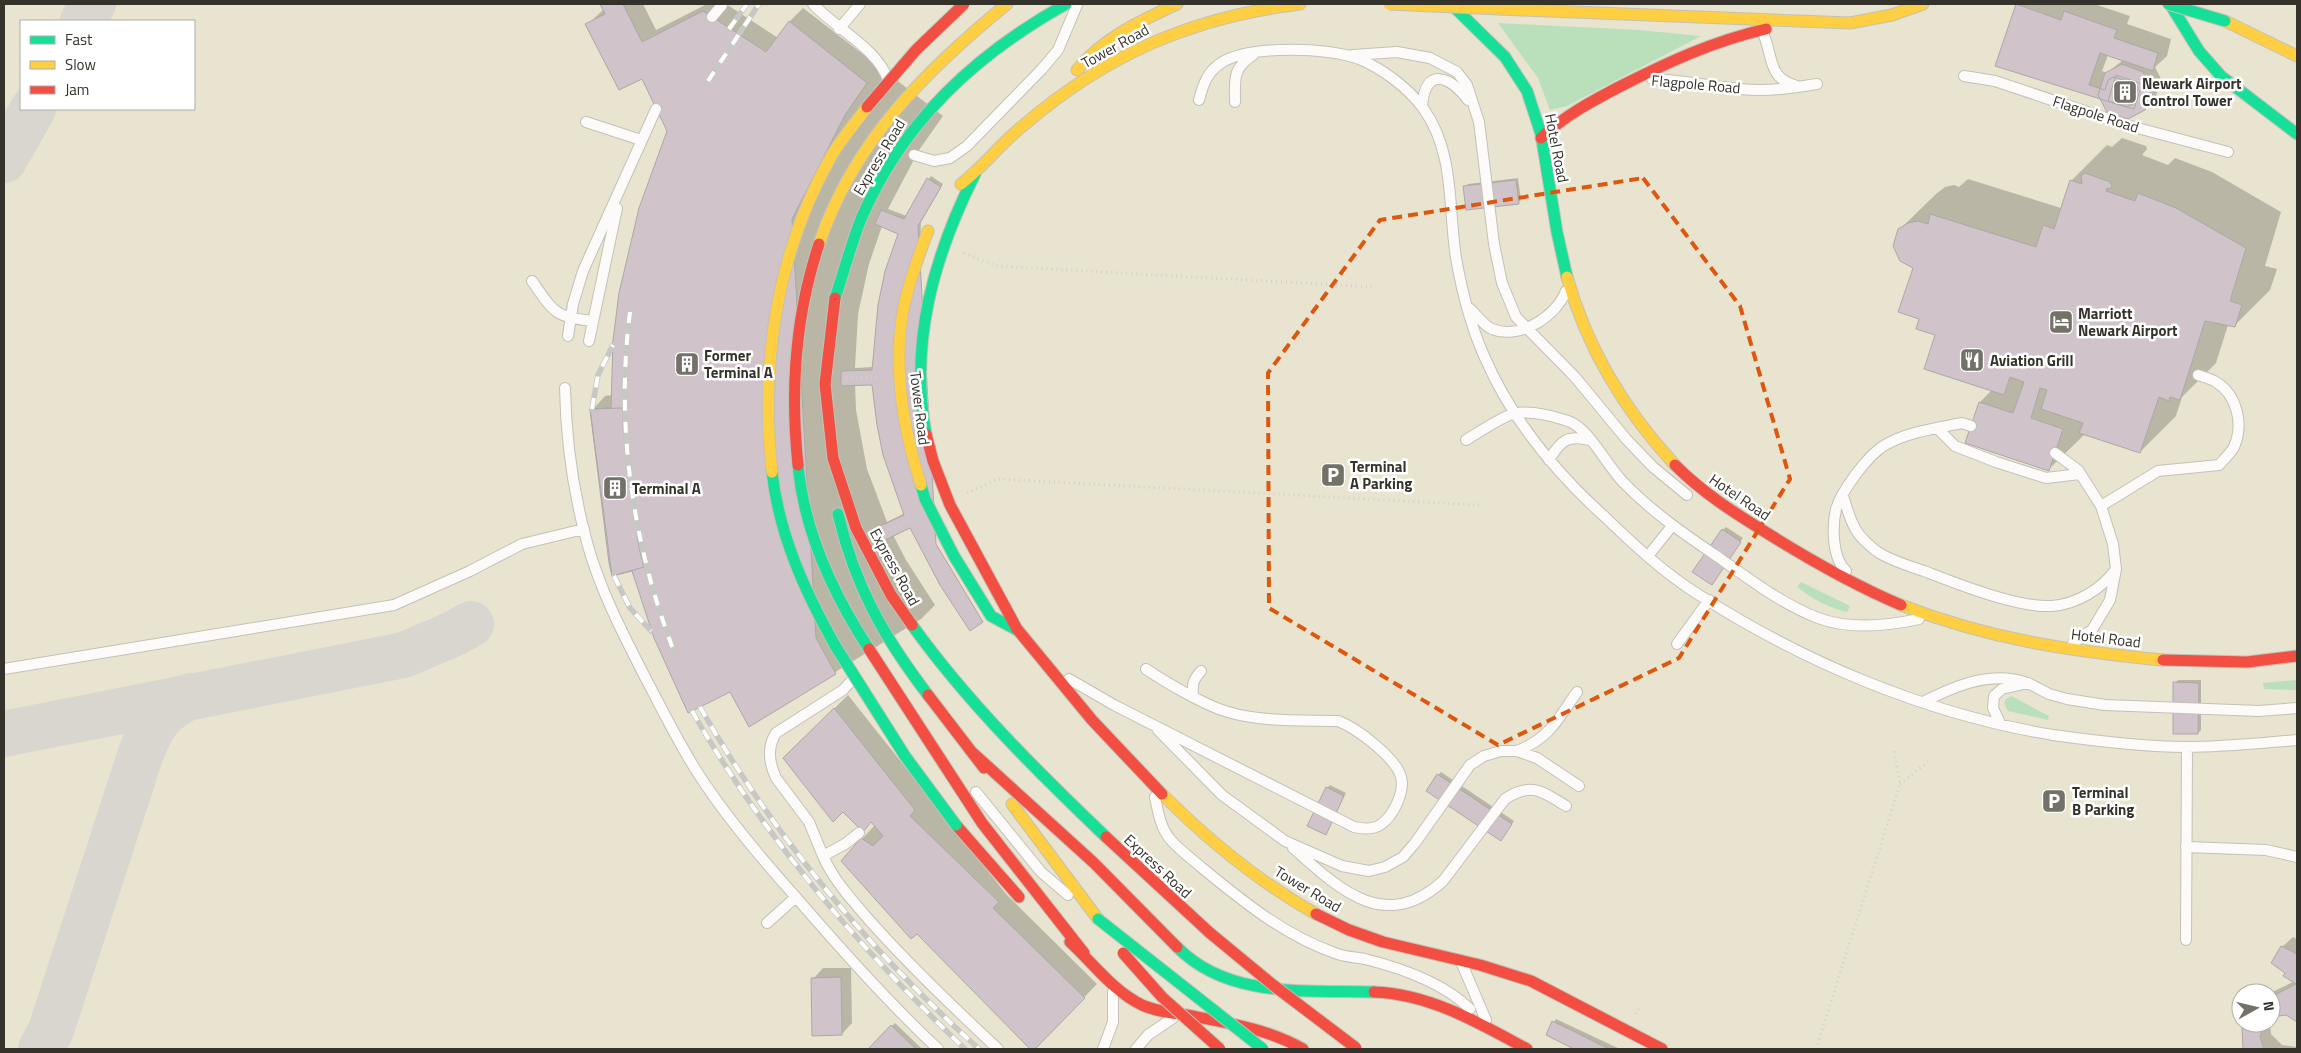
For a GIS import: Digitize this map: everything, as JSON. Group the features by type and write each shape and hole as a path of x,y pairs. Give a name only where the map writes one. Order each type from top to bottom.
{"street":[{"path":"964,4 916,50 851,125 834,148 820,174 791,249 776,306 770,353 769,447 776,494 787,540 804,586 836,647 885,726 956,825 1026,904"},
{"path":"1007,4 943,58 907,96 883,126 847,180 822,237 804,300 795,375 796,440 802,489 809,520 828,578 876,661 981,821 1084,953 1111,981 1140,1004 1186,1016 1265,1031 1284,1038 1303,1049"},
{"name":"Express Road","path":"1066,4 1020,31 957,79 924,114 880,179 859,224 842,270 832,314 826,361 825,402 827,436 839,484 861,539 890,594 918,636 966,696 1023,756 1134,865 1210,933 1273,985 1356,1049"},
{"path":"1058,99 1083,62 1130,26 1177,4"},
{"name":"Tower Road","path":"949,193 974,174 1025,123 1098,71 1161,37 1236,14 1270,7 1300,4"},
{"path":"1389,4 1804,22 1864,21 1892,15 1923,4"},
{"name":"Hotel Road","path":"1451,4 1508,59 1526,89 1541,138 1568,285 1590,341 1617,394 1653,441 1690,481 1731,511 1818,565 1864,588 1932,616 2000,637 2138,658 2218,662 2297,656"},
{"path":"1482,4 1481,16 1494,44"},
{"path":"2169,4 2297,45"},
{"path":"2169,4 2190,39 2209,64 2235,88 2297,134"},
{"path":"2224,21 2297,56"},
{"path":"1541,138 1561,119 1697,48 1762,30 1804,22"},
{"name":"Tower Road","path":"974,174 959,202 942,244 926,302 919,366 925,430 947,502 1000,593 1019,631 1098,726 1149,780 1231,854 1281,893 1336,923 1378,940 1460,959 1514,975 1545,988 1612,1026 1662,1049"},
{"name":"Tower Road","path":"932,221 913,271 903,311 899,351 900,385 909,448 920,488 958,563 991,616 1019,631"},
{"path":"827,436 838,514 848,560 867,604 896,653 1140,974 1174,1008 1220,1049"},
{"path":"973,753 1094,863 1182,952 1208,970 1236,982 1266,989 1410,996 1488,1027 1527,1049"},
{"path":"1038,915 1084,953"},
{"path":"1098,919 1139,949 1207,1007 1263,1049"}],"lane":[{"path":"813,4 839,29 869,52 886,74 890,99 883,126"},
{"path":"839,29 860,4"},
{"path":"914,155 934,161 950,158 982,132 1058,50 1078,4"},
{"path":"712,17 722,5"},
{"path":"1746,19 1754,22 1762,30 1779,78 1787,83 1801,86"},
{"path":"1199,100 1203,84 1219,64 1232,57 1258,52 1282,50 1347,55 1397,52 1430,58 1457,72 1467,85 1479,122 1494,244 1502,283 1516,317 1575,377 1627,440 1653,467 1695,501"},
{"path":"869,52 891,61 919,64 943,58"},
{"path":"1235,102 1235,73 1241,63 1258,52"},
{"path":"1347,55 1377,67 1397,82 1422,108 1440,137 1445,153 1456,260 1467,305 1484,357 1514,413 1549,460 1583,498 1648,556 1694,592 1778,641 1876,687 1960,714 2051,734 2136,744 2187,747 2297,740"},
{"name":"Flagpole Road","path":"1964,76 1995,81 2126,124 2228,152"},
{"path":"1422,108 1423,93 1430,83 1440,79 1450,80 1460,88 1472,104"},
{"name":"Flagpole Road","path":"1633,80 1686,81 1754,90 1818,84"},
{"path":"2256,104 2297,126"},
{"path":"568,336 570,318 583,271 656,109"},
{"path":"586,122 641,140"},
{"path":"588,341 621,190"},
{"path":"532,281 555,312 570,318 592,321"},
{"path":"1467,305 1490,328 1504,333 1526,328 1544,319 1564,296 1568,285"},
{"path":"2101,506 2158,471 2219,465 2233,448 2240,429 2237,412 2228,392 2215,381 2198,375"},
{"path":"565,388 574,474 584,529 608,600 685,751 724,810 796,897 874,985 938,1049"},
{"path":"1466,440 1514,413 1549,416 1570,422 1590,440 1617,477 1644,504 1746,578 1819,618 1854,625 1891,626 1932,616"},
{"path":"1864,588 1842,567 1836,550 1834,530 1836,508 1853,478 1883,445 1898,438 1962,423 1971,426"},
{"path":"1937,428 1955,446 2046,478 2080,474"},
{"path":"1549,460 1557,446 1567,439 1576,437 1590,440"},
{"path":"2055,453 2060,455 2080,474 2101,506 2113,544 2116,569 2110,600 2092,630 2066,648"},
{"path":"1843,496 1850,518 1862,539 1879,553 1975,590 2033,604 2053,606 2074,600 2107,583 2116,569"},
{"path":"1711,508 1731,511"},
{"path":"1648,556 1672,526"},
{"path":"4,669 394,605 470,571 522,544 584,529"},
{"path":"1677,644 1709,600"},
{"path":"860,635 860,664 843,690 781,728 772,739 770,746 772,770 808,822 823,856 838,883 884,937 998,1049"},
{"path":"1047,666 1114,705 1354,828 1367,830 1381,825 1391,813 1402,791 1402,778 1396,766 1385,754 1349,725 1338,721 1245,716 1226,712 1146,669"},
{"path":"1194,696 1192,685 1194,679 1201,671"},
{"path":"1923,702 1953,688 1983,679 2011,677 2049,694 2104,705 2259,711 2297,708"},
{"path":"2000,723 1993,708 1994,696 2002,689 2028,683"},
{"path":"843,690 860,689 882,693 906,705 1044,876 1063,893 1088,906"},
{"path":"1517,751 1535,744 1550,731 1577,692"},
{"path":"1152,724 1222,795 1285,841 1333,884 1359,900 1387,906 1418,900 1443,881 1499,806 1510,795 1529,789 1538,790 1566,806"},
{"path":"2186,940 2187,747"},
{"path":"1285,841 1342,866 1369,871 1385,867 1403,857 1415,843 1470,765 1484,756 1501,751 1517,751 1537,758 1579,786"},
{"path":"1149,780 1162,826 1170,840 1245,901 1283,927 1324,949 1337,954 1390,966 1445,989 1458,997 1488,1027"},
{"path":"823,856 845,844 859,832"},
{"path":"2186,848 2266,850 2297,857"},
{"path":"767,923 796,897"},
{"path":"1460,959 1494,1042"},
{"path":"1103,1049 1110,1034 1114,1010 1111,981"},
{"path":"1136,1049 1148,1035 1164,1023 1186,1016"}],"path":[{"path":"878,217 926,237"},
{"path":"942,244 996,266 1374,287"},
{"path":"841,378 881,377"},
{"path":"947,502 998,479 1480,506"},
{"path":"874,537 930,511"},
{"path":"1816,1049 1900,784 1894,750"},
{"path":"1900,784 1928,762"}],"highlighted area":[{"path":"1643,178 1740,306 1790,479 1679,658 1498,745 1269,608 1268,373 1380,220"}],"shaded area":[{"path":"4,4 2297,4 2297,1049 4,1049"}],"green space":[{"path":"1498,23 1639,30 1701,36 1567,106 1550,110 1538,78"},
{"path":"1801,582 1850,606 1847,612 1827,605 1809,595 1797,587"},
{"path":"2297,680 2297,690 2264,689 2263,683"},
{"path":"2011,696 2049,716 2048,720 2008,711 2004,703"}],"building":[{"name":"Former Terminal A","path":"600,4 623,4 642,42 703,11 766,52 789,21 867,83 845,115 792,219 816,638 836,674 749,727 730,692 688,713 654,638 632,571 612,576 609,563 590,409 611,408 613,340 619,293 639,208 667,131 642,79 619,90 585,24 605,14"},
{"path":"2016,4 2061,20 2064,11 2117,30 2114,38 2158,53 2153,71 2100,53 2089,85 2105,90 2108,80 2114,77 2134,83 2138,88 2133,104 2126,107 1995,66"},
{"name":"Newark Airport Control Tower","path":"2122,64 2143,72 2151,90 2145,110 2128,119 2107,112 2098,95 2105,73"},
{"path":"2116,75 2142,84 2134,109 2108,101"},
{"name":"Marriott Newark Airport","path":"2085,173 2110,182 2112,186 2110,189 2107,188 2106,191 2135,201 2138,193 2176,208 2246,248 2230,301 2242,305 2235,327 2205,321 2180,400 2170,397 2169,401 2159,397 2140,453 2079,433 2083,423 2041,409 2047,390 2040,388 2031,418 2063,429 2049,471 1965,443 1979,402 2013,413 2024,382 2010,377 2004,395 1924,369 1935,335 1916,329 1919,319 1898,312 1913,268 1900,261 1893,246 1898,229 1908,223 1918,221 1928,224 1930,214 2036,247 2043,225 2054,229 2070,180 2082,184 2081,176"},
{"path":"927,178 941,187 918,226 936,544 983,622 970,631 940,585 910,528 877,544 871,530 904,515 883,455 872,385 841,386 841,371 872,370 878,305 885,271 898,234 875,224 881,210 904,219"},
{"path":"1516,180 1519,204 1466,210 1463,186"},
{"name":"Terminal A","path":"623,408 623,427 639,548 644,567 612,576 590,409"},
{"path":"1722,529 1741,542 1712,585 1692,572"},
{"path":"2173,682 2199,683 2198,734 2173,734"},
{"path":"834,708 915,810 910,816 999,902 993,908 1085,998 1035,1049 1030,1049 917,934 911,939 841,861 861,838 873,846 883,836 871,822 863,832 843,812 833,822 783,758"},
{"path":"1437,774 1512,824 1501,841 1426,791"},
{"path":"1326,787 1344,796 1326,835 1307,826"},
{"path":"2281,946 2297,954 2297,1022 2286,1015 2281,1016 2281,992 2296,984 2283,976 2285,973 2271,963"},
{"path":"841,977 842,1035 812,1036 811,978"},
{"path":"1552,1021 1609,1049 1574,1049 1546,1035"},
{"path":"891,1025 916,1049 868,1049"},
{"path":"2242,1033 2261,1033 2260,1037 2264,1049 2243,1049"}],"taxiway":[{"path":"84,20 93,4"},
{"path":"4,160 32,110"},
{"path":"4,734 404,655 471,624"},
{"path":"41,1049 51,1030 145,743 154,726 165,712 191,696"}],"railway":[{"path":"729,29 747,4"},
{"path":"708,81 759,4"},
{"path":"630,312 626,355 625,399 631,486 648,572 675,654"},
{"path":"592,409 598,375 613,345"},
{"path":"614,576 630,608 651,631"},
{"path":"700,707 759,801 826,889 899,972 979,1049"},
{"path":"692,711 720,758 751,804 816,890 888,972 965,1049"}],"traffic: fast":[{"path":"835,298 861,219 878,184 898,151 920,121 945,94 1001,45 1066,4"},
{"path":"1451,4 1505,57 1527,91 1541,134 1557,232 1567,277"},
{"path":"2168,4 2225,21"},
{"path":"2170,4 2199,51 2221,76 2297,134"},
{"path":"926,434 921,366 923,333 929,300 948,236 975,174"},
{"path":"798,465 801,490 822,561 832,584 869,649"},
{"path":"772,472 775,495 787,541 804,584 836,647"},
{"path":"921,485 925,499 954,556 991,616 1017,630"},
{"path":"838,514 853,564 872,609 897,652 928,695"},
{"path":"912,625 956,682 1004,736 1106,837"},
{"path":"836,647 905,756 956,825"},
{"path":"1098,919 1263,1049"},
{"path":"1177,947 1197,964 1220,976 1244,984 1296,991 1374,992"}],"traffic: slow":[{"path":"819,244 834,207 851,173 895,110 948,55 1007,4"},
{"path":"1077,70 1098,49 1123,31 1177,4"},
{"path":"961,184 1017,131 1056,99 1120,59 1188,29 1223,18 1300,4"},
{"path":"1389,4 1522,10"},
{"path":"1522,10 1850,23 1892,15 1923,4"},
{"path":"2225,21 2297,56"},
{"path":"772,472 769,430 771,348 777,307 786,267 798,228 814,190 833,153 867,107"},
{"path":"921,485 909,442 901,399 899,355 905,301 928,231"},
{"path":"1567,277 1585,329 1610,377 1640,423 1675,465"},
{"path":"1901,605 1966,627 2030,642 2062,648 2163,660"},
{"path":"1162,794 1197,828 1254,874 1316,914"},
{"path":"1012,804 1098,919"}],"traffic: jam":[{"path":"867,107 916,50 964,4"},
{"path":"1541,138 1579,109 1639,77 1710,46 1766,29"},
{"path":"798,465 795,409 796,353 804,298 819,244"},
{"path":"835,298 825,384 833,458 856,528 891,595 912,625"},
{"path":"926,434 933,461 950,505 1017,629 1092,720 1162,794"},
{"path":"1675,465 1719,502 1783,543 1849,581 1901,605"},
{"path":"869,649 982,823 1084,953"},
{"path":"2163,660 2247,662 2297,656"},
{"path":"928,695 984,768"},
{"path":"973,753 1094,863 1177,947"},
{"path":"956,825 1019,897"},
{"path":"1106,837 1210,933"},
{"path":"1316,914 1349,930 1383,942 1480,965 1531,981 1662,1049"},
{"path":"1210,933 1273,985 1356,1048"},
{"path":"1070,942 1122,992 1142,1005 1152,1009 1261,1031 1303,1049"},
{"path":"1123,953 1162,997 1220,1049"},
{"path":"1374,992 1415,998 1454,1011 1527,1049"}],"place":[{"name":"Newark Airport Control Tower","path":"2125,92"},
{"name":"Marriott Newark Airport","path":"2061,322"},
{"name":"Aviation Grill","path":"1972,360"},
{"name":"Former Terminal A","path":"687,364"},
{"name":"Terminal A Parking","path":"1333,475"},
{"name":"Terminal A","path":"615,488"},
{"name":"Terminal B Parking","path":"2054,801"}]}
